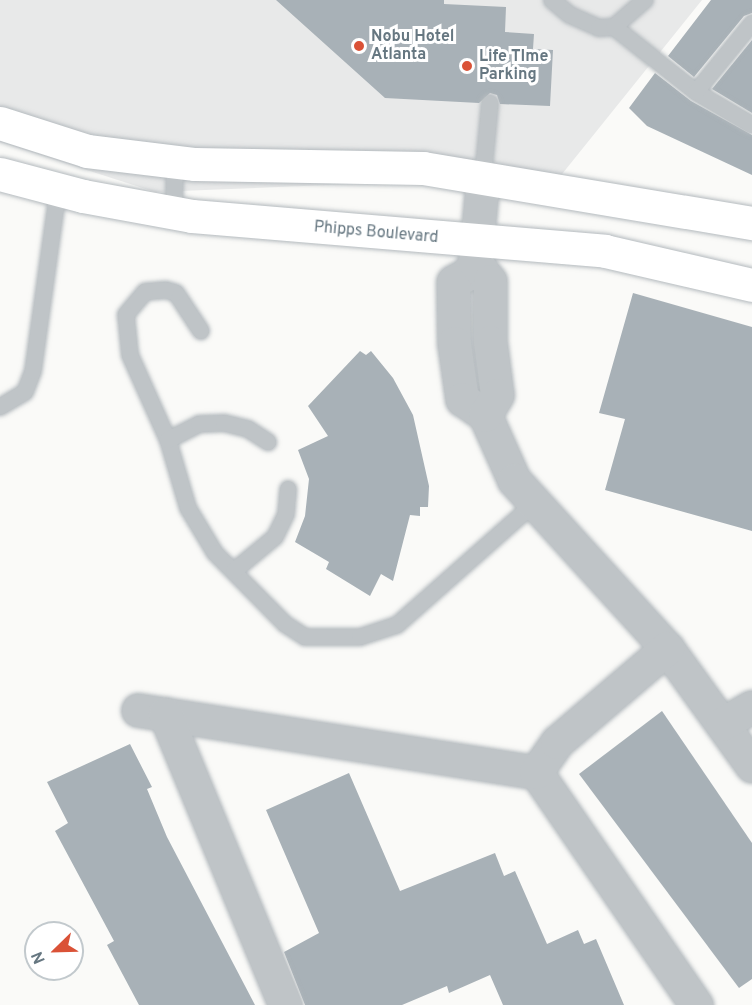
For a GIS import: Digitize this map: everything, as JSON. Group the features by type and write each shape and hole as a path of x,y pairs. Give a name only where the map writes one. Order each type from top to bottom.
{"main road":[{"path":"0,123 87,151 175,162 423,168 483,176 752,222"},
{"name":"Phipps Boulevard","path":"0,174 58,190 174,213 475,252 605,251 752,285"}],"street":[{"path":"483,176 475,252 469,273 453,282 454,343 462,399 485,415 514,480 667,648 752,766"},
{"path":"536,771 557,742 667,648"},
{"path":"722,724 752,707"},
{"path":"285,1005 151,712 536,771 696,1005"}],"lane":[{"path":"552,0 587,25 614,27 696,92 752,124"},
{"path":"614,27 645,0"},
{"path":"696,92 752,23"},
{"path":"483,176 490,103"},
{"path":"174,213 175,162"},
{"path":"0,407 25,392 33,371 58,190"},
{"path":"201,331 176,293 166,290 145,292 126,315 130,355 168,440 188,508 215,552 285,624 304,637 360,637 397,625 535,503"},
{"path":"168,440 199,424 224,423 248,429 268,442"},
{"path":"234,571 275,537 286,514 288,489"}],"shaded area":[{"path":"0,0 702,0 546,194 429,181 155,192 0,142"}],"building":[{"name":"Life TIme Parking","path":"276,0 444,0 444,4 506,7 505,32 534,34 533,49 553,50 550,106 500,104 497,95 490,93 479,103 385,98"},
{"path":"711,0 752,0 752,13 744,16 694,77 668,56"},
{"path":"752,40 752,113 712,89"},
{"path":"655,73 691,101 752,135 752,175 647,126 629,108"},
{"path":"633,293 752,327 752,531 605,490 625,419 599,413"},
{"path":"360,351 366,355 371,351 393,378 413,415 429,486 428,507 420,507 420,516 410,515 393,581 381,574 370,596 326,569 329,562 295,542 305,516 309,479 298,450 328,436 308,406"},
{"path":"662,711 752,843 752,979 739,988 579,774"},
{"path":"130,744 152,787 147,789 167,837 255,1005 139,1005 107,945 114,941 55,831 68,823 47,782"},
{"path":"349,773 400,891 495,853 504,876 515,871 547,944 578,930 584,944 596,939 624,1005 503,1005 490,975 449,993 447,986 402,1005 305,1005 284,952 319,933 266,810"}],"place":[{"name":"Nobu Hotel Atlanta","path":"359,46"},
{"name":"Life TIme Parking","path":"467,66"}]}
